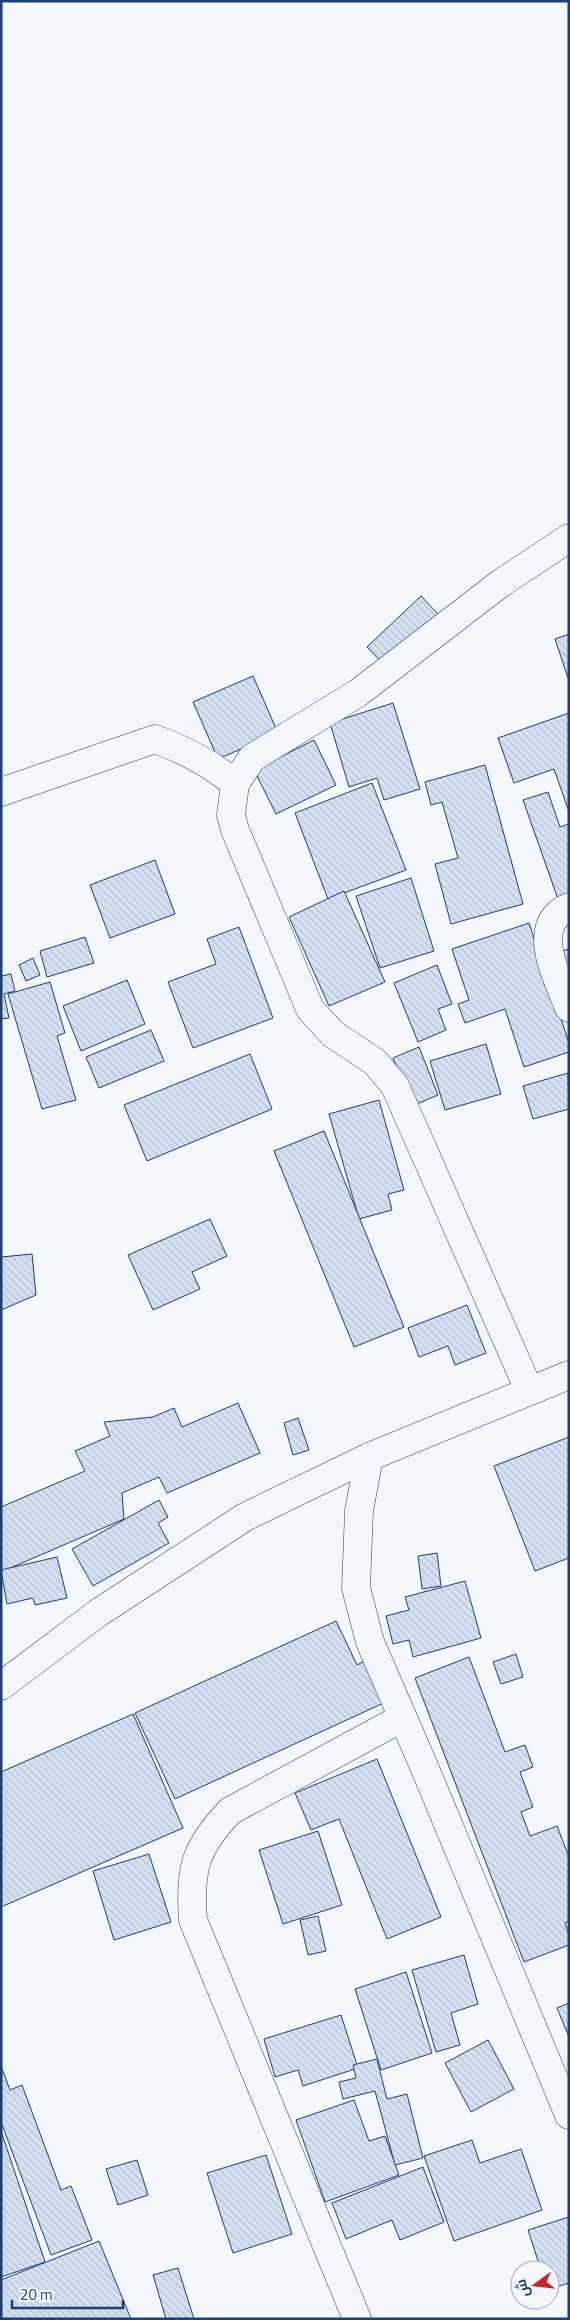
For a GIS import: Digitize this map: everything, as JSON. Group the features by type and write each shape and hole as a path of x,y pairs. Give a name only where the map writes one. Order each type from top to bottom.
{"street":[{"path":"529,1390 394,1086 375,1062 321,1023 302,993 235,830 232,800 235,784 252,758 358,693 502,583 569,538"},
{"path":"1,792 154,739 179,748 201,759 221,771 235,784"},
{"path":"569,907 556,916 547,936 548,947 569,1008"},
{"path":"1,1686 98,1612 245,1517 369,1458 569,1375"},
{"path":"369,1458 360,1511 356,1588 370,1642 426,1771 569,2115"},
{"path":"357,2319 193,1920 190,1889 196,1860 210,1833 230,1811 402,1718"}],"building":[{"path":"421,596 438,614 385,666 367,647"},
{"path":"569,634 569,681 555,639"},
{"path":"253,676 278,733 218,759 193,702"},
{"path":"393,703 420,789 384,800 377,778 349,787 330,723"},
{"path":"569,713 569,812 554,769 514,783 498,738"},
{"path":"314,740 336,785 276,814 254,770"},
{"path":"485,765 523,904 451,924 435,864 458,858 442,802 431,805 425,782"},
{"path":"372,783 406,870 328,899 295,813"},
{"path":"548,792 560,827 569,824 569,895 558,899 523,800"},
{"path":"155,860 175,914 110,938 90,885"},
{"path":"411,878 434,951 380,968 356,896"},
{"path":"344,891 385,982 329,1006 289,917"},
{"path":"529,923 569,1043 569,1052 524,1067 505,1009 465,1023 458,1004 469,1000 452,949"},
{"path":"239,927 273,1018 193,1048 168,982 216,964 207,939"},
{"path":"85,937 94,963 47,977 40,951"},
{"path":"569,949 569,978 562,951"},
{"path":"33,958 40,975 26,981 19,965"},
{"path":"437,965 452,1004 438,1009 446,1030 418,1042 394,983"},
{"path":"11,974 15,991 4,994 9,1018 1,1019 1,976"},
{"path":"127,980 145,1024 81,1051 63,1006"},
{"path":"50,982 65,1033 57,1036 76,1100 42,1109 8,994"},
{"path":"151,1030 164,1061 99,1088 86,1057"},
{"path":"486,1044 501,1094 445,1110 430,1061"},
{"path":"419,1047 438,1095 412,1106 393,1058"},
{"path":"250,1054 272,1109 147,1161 124,1105"},
{"path":"568,1073 569,1109 533,1119 523,1086"},
{"path":"379,1100 404,1190 388,1194 392,1210 359,1219 329,1114"},
{"path":"324,1131 404,1327 354,1347 274,1151"},
{"path":"210,1219 227,1256 192,1272 200,1289 153,1310 128,1255"},
{"path":"32,1254 36,1295 1,1310 1,1257"},
{"path":"467,1305 486,1353 455,1365 448,1346 419,1357 408,1328"},
{"path":"238,1403 260,1453 167,1493 159,1477 122,1493 124,1519 1,1572 1,1507 85,1471 75,1451 110,1436 104,1422 153,1417 174,1408 182,1427"},
{"path":"298,1418 309,1450 293,1455 284,1423"},
{"path":"569,1437 569,1558 535,1571 494,1466"},
{"path":"159,1500 168,1517 158,1523 169,1543 93,1586 72,1549"},
{"path":"437,1553 441,1586 422,1589 418,1556"},
{"path":"57,1557 67,1598 35,1605 33,1598 7,1604 1,1570"},
{"path":"465,1581 481,1638 413,1657 409,1640 393,1644 386,1616 409,1610 405,1597"},
{"path":"336,1621 357,1665 368,1659 388,1701 175,1799 135,1713"},
{"path":"516,1654 523,1677 501,1684 493,1662"},
{"path":"469,1657 505,1752 525,1745 533,1767 520,1772 533,1807 521,1812 530,1836 557,1826 569,1857 569,1921 565,1923 569,1935 569,1945 524,1962 415,1678"},
{"path":"133,1714 183,1828 1,1907 1,1772"},
{"path":"377,1759 441,1917 387,1939 339,1819 311,1830 295,1793"},
{"path":"318,1831 342,1905 283,1924 259,1850"},
{"path":"149,1854 171,1922 114,1940 93,1871"},
{"path":"318,1916 326,1951 308,1955 300,1920"},
{"path":"464,1955 478,2004 451,2013 460,2045 436,2052 412,1970"},
{"path":"406,1972 432,2053 381,2070 355,1989"},
{"path":"569,2003 569,2037 557,2008"},
{"path":"341,2015 358,2068 303,2086 298,2070 275,2077 264,2039"},
{"path":"488,2040 514,2089 471,2112 445,2063"},
{"path":"377,2059 387,2099 407,2094 423,2158 395,2165 375,2091 343,2099 339,2082 356,2078 353,2065"},
{"path":"1,2066 10,2090 22,2085 61,2190 71,2186 92,2240 51,2255 1,2122"},
{"path":"354,2100 369,2141 385,2136 399,2175 325,2202 296,2120"},
{"path":"1,2131 45,2262 1,2277"},
{"path":"472,2140 480,2163 521,2149 542,2210 454,2241 424,2156"},
{"path":"266,2155 292,2234 233,2253 207,2173"},
{"path":"137,2160 148,2195 118,2205 106,2169"},
{"path":"423,2167 444,2222 400,2240 392,2220 346,2239 332,2203"},
{"path":"569,2217 569,2283 560,2286 560,2260 538,2260 528,2230"},
{"path":"99,2241 131,2319 1,2319 1,2280"},
{"path":"178,2268 194,2319 166,2319 153,2275"}]}
